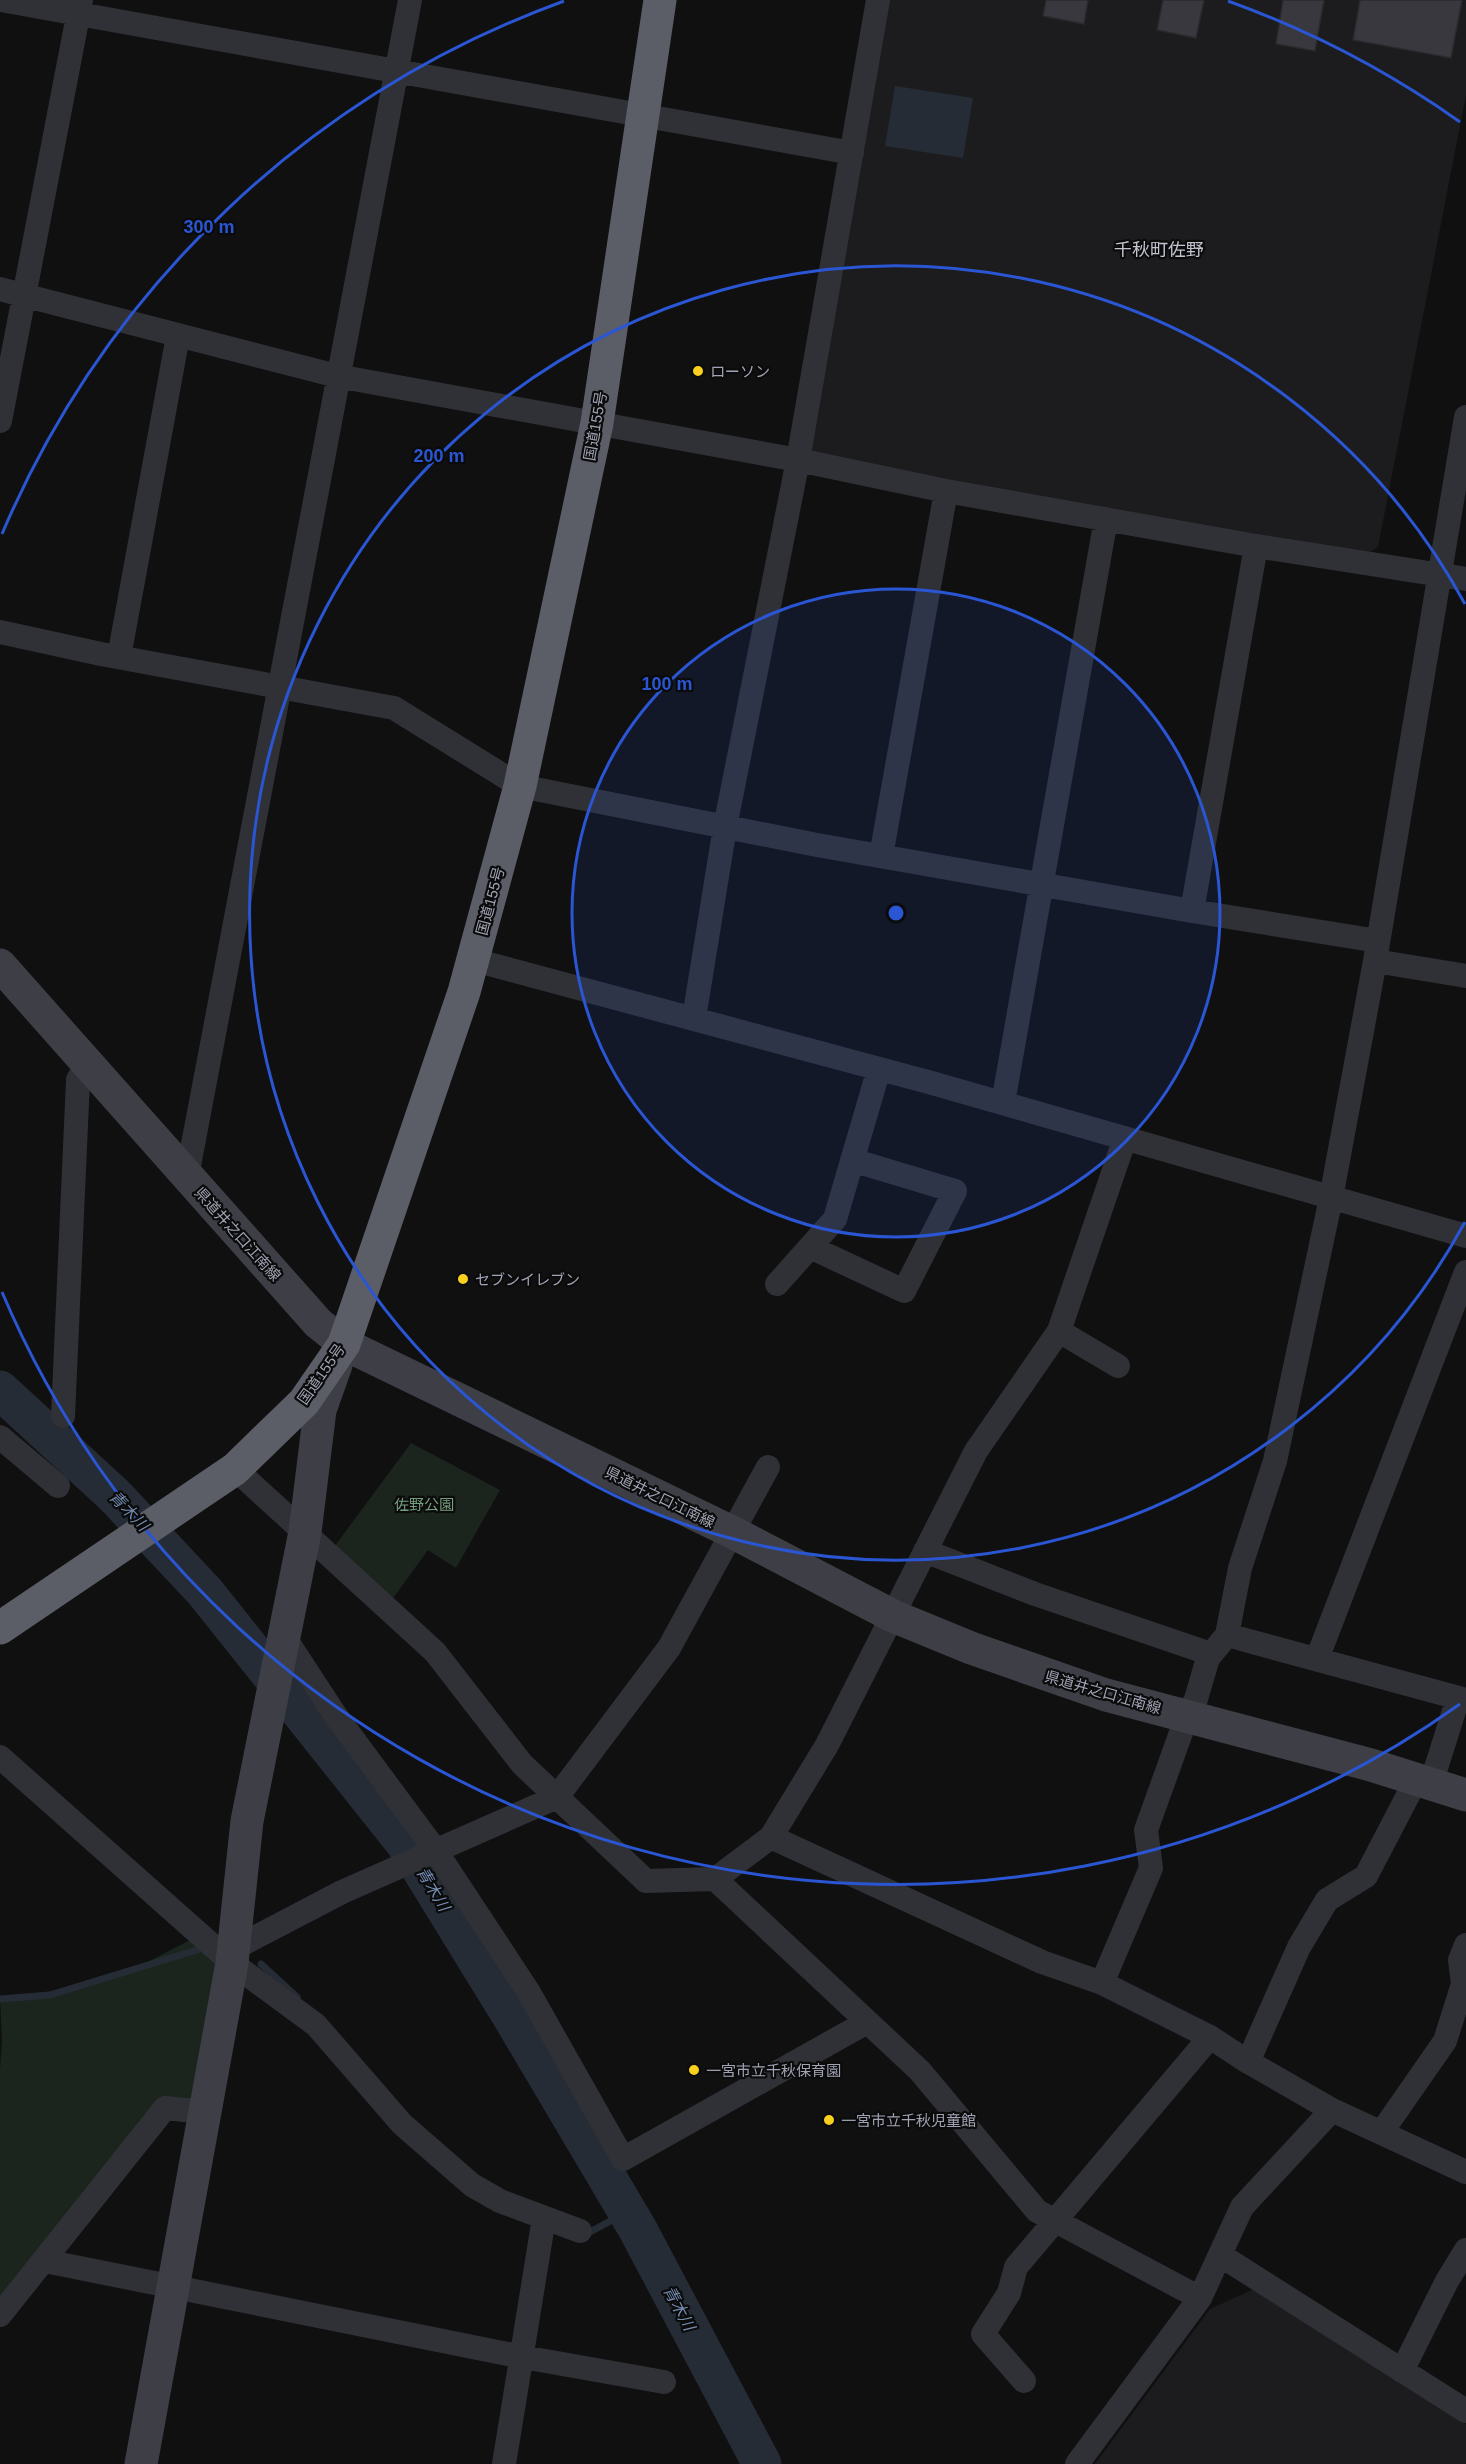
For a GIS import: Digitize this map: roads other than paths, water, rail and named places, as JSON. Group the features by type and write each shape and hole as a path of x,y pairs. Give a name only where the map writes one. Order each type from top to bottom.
{"highway":[{"name":"国道155号","path":"0,1628 235,1469 304,1402 344,1344 474,960 520,786 597,423 660,0"}],"main road":[{"name":"県道井之口江南線","path":"0,965 318,1323 344,1344 734,1533 893,1616 1024,1668 1106,1695 1359,1762 1466,1796"},
{"path":"141,2464 232,1956 248,1821 305,1532 320,1410 344,1344"}],"street":[{"path":"1,0 80,7 396,72 643,114 852,153"},
{"path":"187,1176 410,0"},
{"path":"694,1018 725,827 798,460 878,0"},
{"path":"0,422 80,7"},
{"path":"0,289 337,376 798,460 946,491 1256,546 1466,579"},
{"path":"119,657 178,336"},
{"path":"1102,1983 1151,1868 1146,1830 1196,1699 1208,1658 1227,1635 1240,1568 1275,1461 1331,1198 1377,951 1466,417"},
{"path":"881,856 946,491"},
{"path":"1003,1103 1106,519"},
{"path":"1192,911 1256,546"},
{"path":"0,632 119,657 394,708 520,786 725,827 1192,911 1377,951 1466,976"},
{"path":"474,960 1003,1103 1466,1236"},
{"path":"63,1416 78,1080 87,1064"},
{"path":"777,1284 835,1219 879,1069"},
{"path":"235,1469 435,1652 522,1764 646,1881 715,1879 771,1837 826,1745 976,1451 1059,1331 1125,1138"},
{"path":"810,1247 904,1291 955,1191 852,1160"},
{"path":"1317,1659 1466,1272"},
{"path":"1059,1331 1118,1366"},
{"path":"0,1437 58,1486"},
{"path":"232,1956 342,1892 557,1797 669,1648 734,1533 768,1467"},
{"path":"925,1551 1035,1594 1211,1654"},
{"path":"1227,1635 1462,1699 1423,1782 1366,1876 1327,1900 1299,1947 1248,2062"},
{"path":"284,1644 436,1851 528,1991 623,2159 867,2022"},
{"path":"0,1757 316,2025 402,2124 472,2185 500,2201 580,2231"},
{"path":"771,1837 1042,1962 1102,1983 1210,2037 1248,2062 1332,2110 1466,2172"},
{"path":"715,1879 920,2071 1037,2211 1200,2298"},
{"path":"1382,2133 1445,2041 1464,1984 1460,1960 1466,1945"},
{"path":"1024,2381 983,2334 1009,2293 1016,2267 1210,2037"},
{"path":"0,2315 165,2108 205,2112"},
{"path":"1077,2464 1200,2298 1242,2207 1332,2110"},
{"path":"504,2464 544,2218"},
{"path":"1402,2371 1447,2281 1466,2250"},
{"path":"1220,2255 1466,2411"},
{"path":"45,2261 523,2357 664,2382"}],"waterway":[{"name":"青木川","path":"0,1390 115,1496 205,1592 405,1843 512,2017 637,2228 762,2464"},
{"path":"0,1999 50,1995 197,1950"},
{"path":"261,1964 297,1997"},
{"path":"584,2229 590,2232 627,2212"}],"place":[{"name":"ローソン","path":"698,371"},
{"name":"セブンイレブン","path":"463,1279"},
{"name":"一宮市立千秋保育園","path":"694,2070"},
{"name":"一宮市立千秋児童館","path":"829,2120"}],"district":[{"name":"千秋町佐野","path":"1159,250"}],"park label":[{"name":"佐野公園","path":"424,1504"}]}
